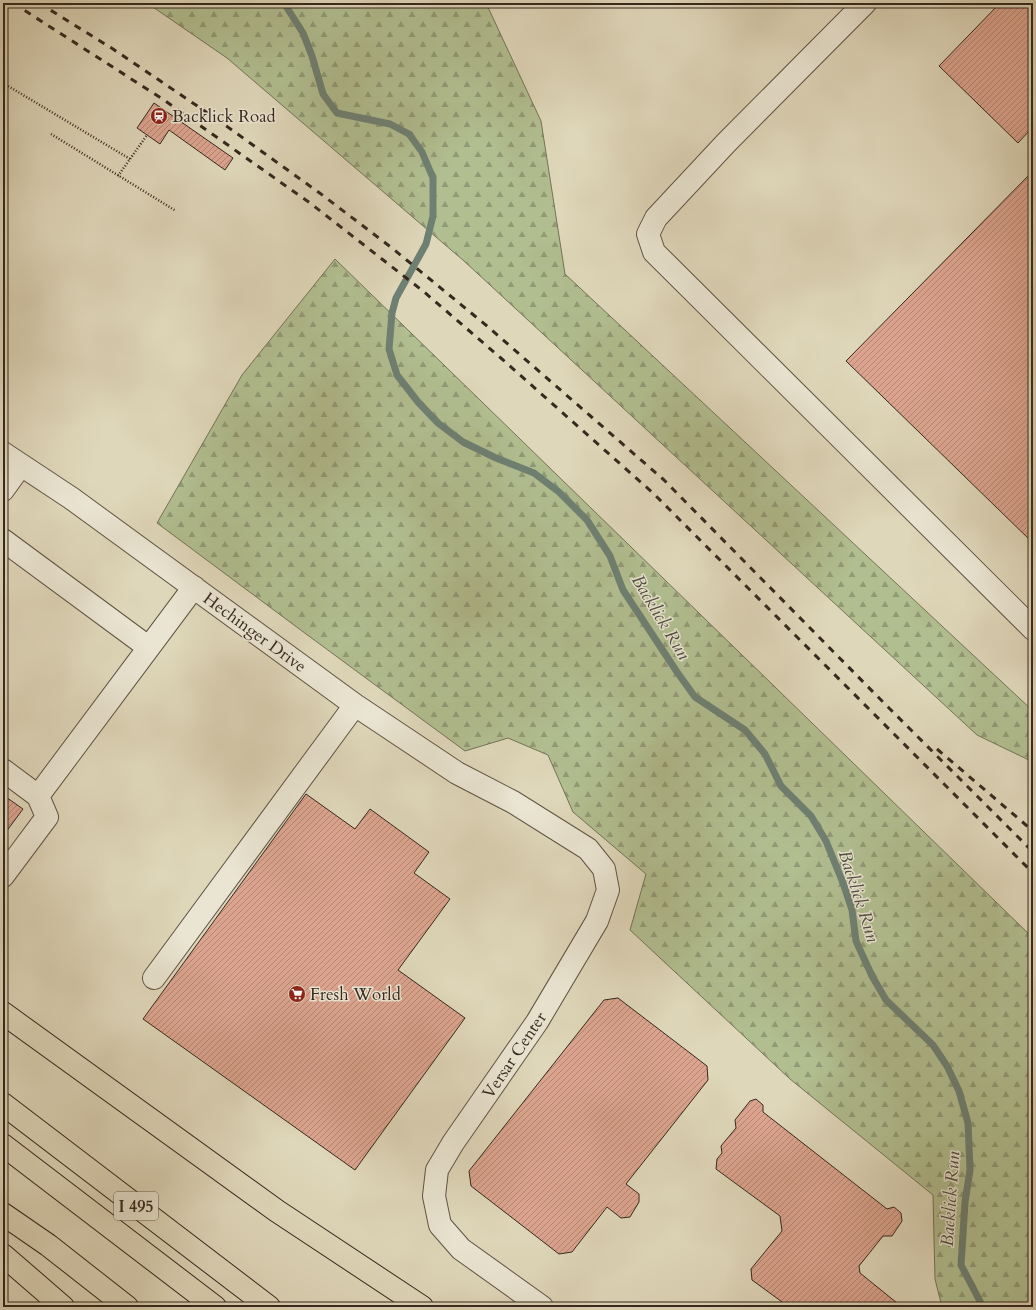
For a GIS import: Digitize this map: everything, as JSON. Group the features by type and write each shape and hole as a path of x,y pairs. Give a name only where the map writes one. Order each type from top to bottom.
{"highway":[{"path":"3,1013 277,1211 422,1307"},
{"name":"I 495","path":"3,1104 269,1307"},
{"path":"3,1145 215,1307"},
{"path":"277,1211 394,1307"},
{"path":"3,1214 48,1245 127,1307"},
{"path":"3,1255 63,1307"}],"street":[{"path":"865,3 721,148 656,218 648,234 654,252 1033,629"},
{"name":"Hechinger Drive","path":"3,453 71,498 355,705 457,773 513,802"},
{"path":"3,490 21,465"},
{"path":"3,540 148,647"},
{"path":"38,796 194,587"},
{"path":"154,978 355,705"},
{"path":"3,770 38,796 47,817 3,876"},
{"name":"Versar Center","path":"513,802 588,849 604,869 608,890 597,921 537,1022 453,1143 437,1170 434,1196 440,1225 461,1249 542,1307"}],"path":[{"path":"3,83 130,159"},
{"path":"51,134 176,211"},
{"path":"118,176 147,135"}],"green space":[{"path":"147,3 486,3 541,121 565,274 1033,711 1033,762 977,735 464,261 227,58"},
{"path":"335,259 1033,938 1033,1307 942,1307 935,1279 933,1195 790,1079 630,930 646,874 573,812 548,755 508,738 465,751 157,523 242,375"}],"building":[{"path":"1000,3 1033,3 1033,133 1030,130 1018,143 939,66"},
{"path":"154,103 233,158 225,170 169,130 160,144 137,128"},
{"path":"1033,171 1033,543 846,361"},
{"path":"1033,556 1033,567 1028,562"},
{"name":"Fresh World","path":"306,794 355,829 370,809 429,852 414,873 450,899 398,970 465,1018 355,1170 143,1019"},
{"path":"3,795 23,809 3,836"},
{"path":"618,998 707,1066 708,1080 626,1184 639,1194 639,1202 630,1217 621,1218 607,1207 572,1252 559,1254 471,1186 469,1171 604,1000"},
{"path":"756,1099 763,1105 763,1112 887,1209 894,1207 901,1213 902,1221 892,1236 883,1236 859,1266 860,1273 902,1307 789,1307 752,1280 751,1269 782,1231 780,1216 716,1169 717,1159 722,1153 721,1146 736,1128 735,1120 750,1101"}],"waterway":[{"name":"Backlick Run","path":"284,3 303,33 312,56 323,94 337,113 390,124 409,134 422,152 433,178 433,216 426,244 396,298 392,313 389,349 397,375 418,402 438,423 463,442 496,458 534,473 559,492 587,520 610,556 623,590 695,697 745,730 765,754 781,786 811,816 826,841 843,883 852,910 856,941 872,976 886,1000 933,1045 947,1066 959,1091 968,1123 970,1170 965,1202 961,1265 983,1307"}],"railway":[{"path":"13,3 164,100 310,203 423,291 653,493 1033,873"},
{"path":"39,3 113,49 218,120 321,194 392,248 487,326 664,480 1033,852"},
{"path":"937,749 1033,831"}],"place":[{"name":"Backlick Road","path":"159,116"},
{"name":"Fresh World","path":"297,994"}]}
